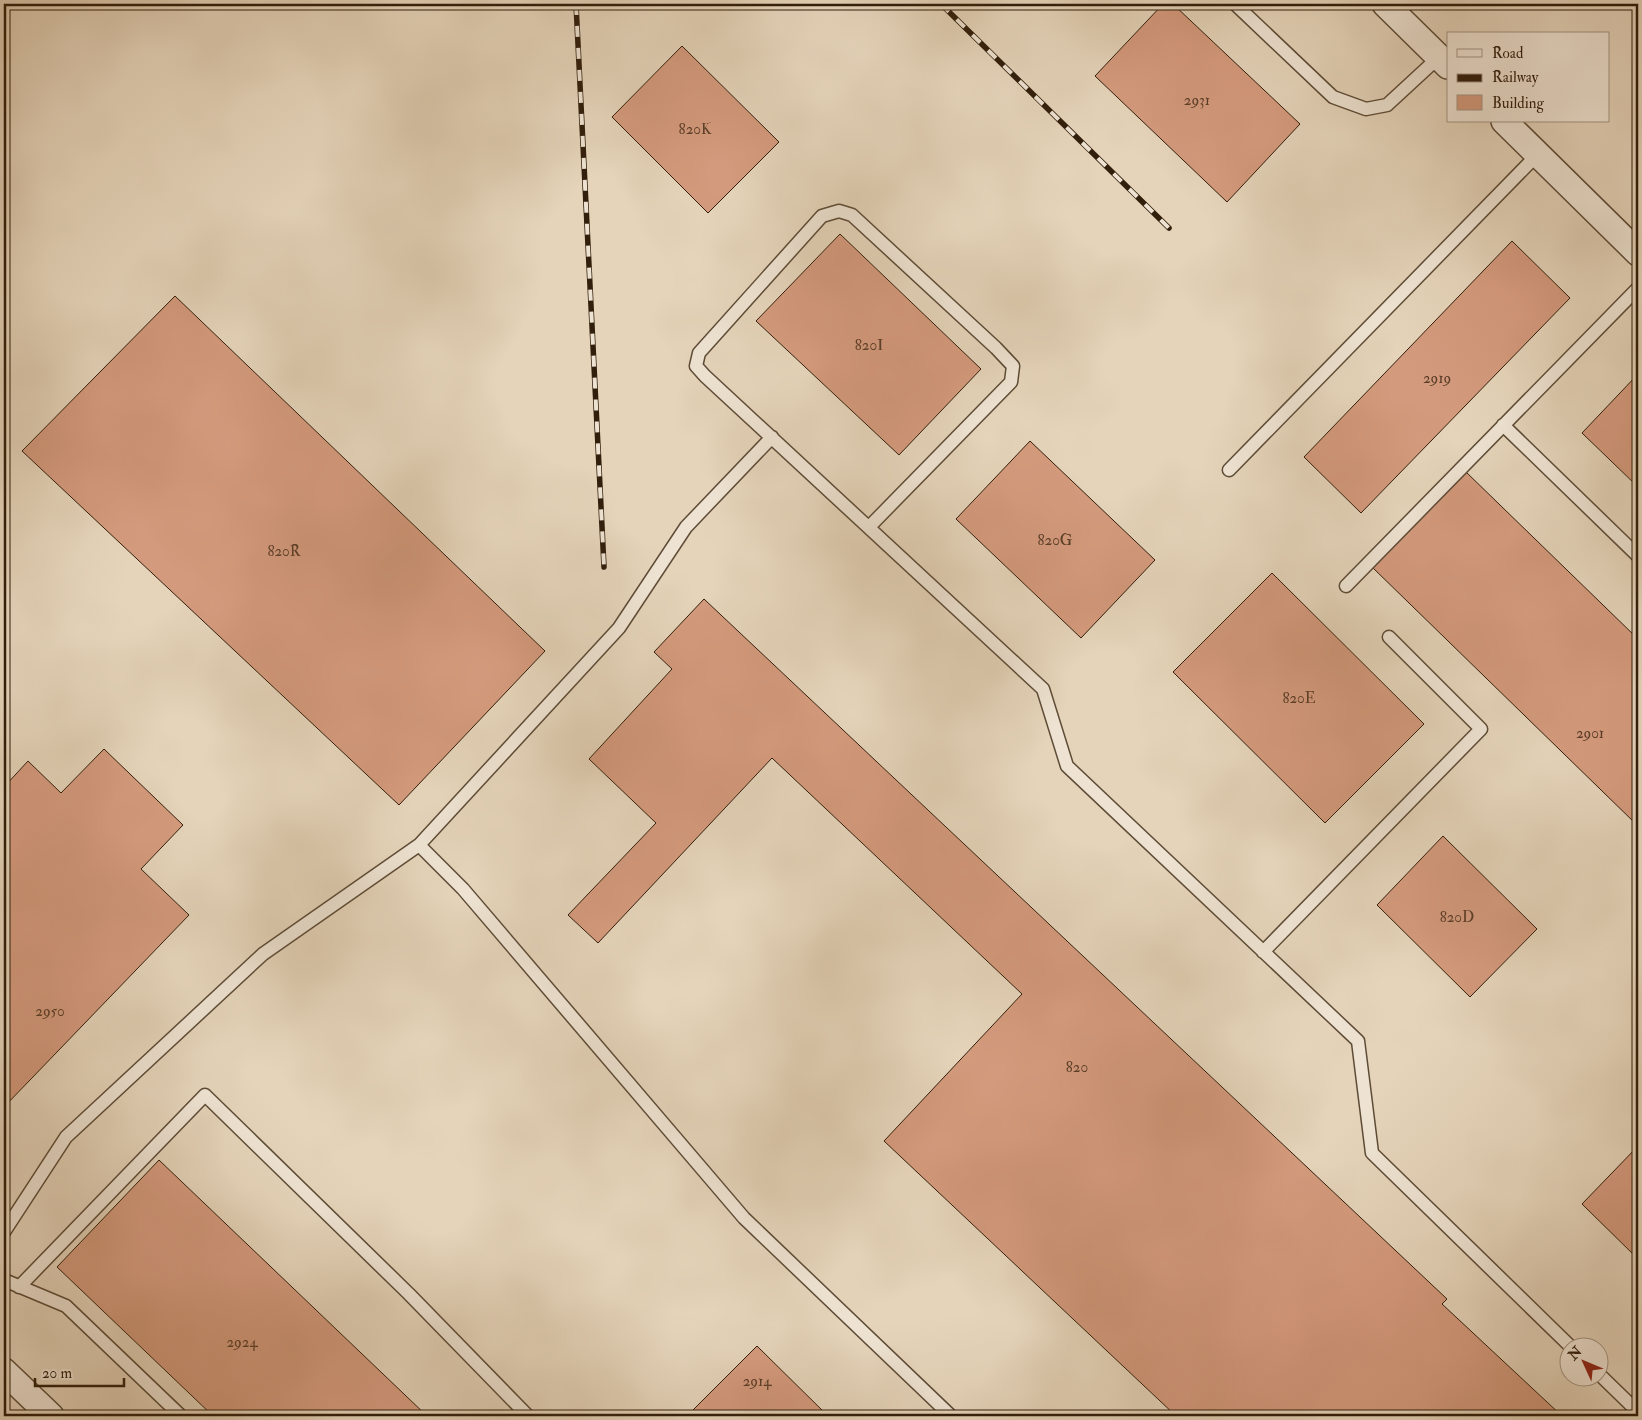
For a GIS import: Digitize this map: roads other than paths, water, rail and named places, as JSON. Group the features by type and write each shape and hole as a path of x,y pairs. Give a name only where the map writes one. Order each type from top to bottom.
{"street":[{"path":"1385,4 1444,62"},
{"path":"1505,122 1638,253"},
{"path":"4,1371 52,1416"}],"lane":[{"path":"1235,4 1333,97 1366,109 1387,105 1444,62"},
{"path":"1229,470 1538,154"},
{"path":"869,527 1011,382 1013,366 852,215 839,212 822,216 699,353 696,366 1043,689 1067,766 1358,1041 1372,1153 1562,1338"},
{"path":"1346,586 1638,288"},
{"path":"1503,425 1638,556"},
{"path":"4,1232 66,1137 263,954 420,844 619,628 686,527 772,437"},
{"path":"1263,952 1481,729 1389,637"},
{"path":"420,844 463,889 744,1218 951,1416"},
{"path":"19,1286 205,1095 409,1294 528,1416"},
{"path":"4,1280 66,1306 180,1416"},
{"path":"1610,1386 1636,1413"}],"railway":[{"path":"576,4 604,567"},
{"path":"941,4 1169,228"}]}
